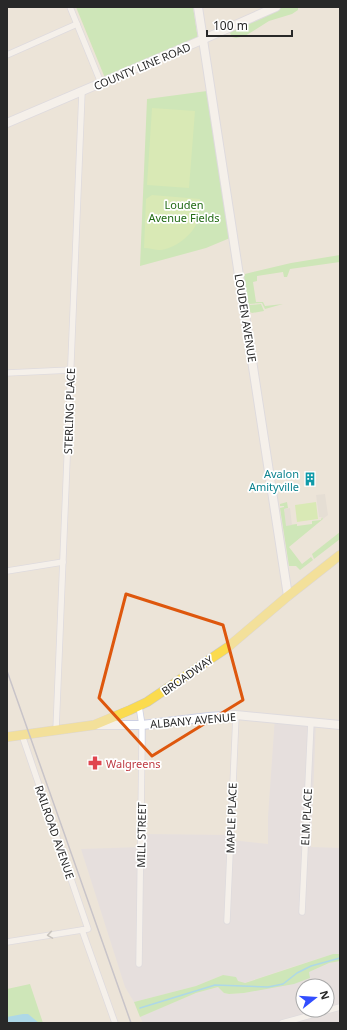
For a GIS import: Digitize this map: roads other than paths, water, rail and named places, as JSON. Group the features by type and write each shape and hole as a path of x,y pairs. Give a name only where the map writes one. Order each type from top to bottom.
{"main road":[{"name":"BROADWAY","path":"7,737 94,725 139,706 182,680 228,647 288,596 340,555"}],"street":[{"path":"70,7 101,83"},
{"name":"LOUDEN AVENUE","path":"198,7 288,596"},
{"name":"COUNTY LINE ROAD","path":"7,123 203,40 276,7"},
{"path":"7,55 77,24"},
{"name":"STERLING PLACE","path":"56,730 82,92"},
{"path":"7,373 71,370"},
{"path":"7,571 63,562"},
{"name":"MILL STREET","path":"139,706 142,725 139,964"},
{"name":"ALBANY AVENUE","path":"94,725 142,725 236,715 340,725"},
{"name":"MAPLE PLACE","path":"227,920 236,715"},
{"name":"ELM PLACE","path":"302,912 311,722"},
{"name":"RAILROAD AVENUE","path":"22,735 115,1023"},
{"path":"7,942 85,930"},
{"path":"282,1023 340,1007"}],"water":[{"path":"28,1014 39,1023 7,1023 7,1017"}],"waterway":[{"path":"140,1008 215,985 268,987 283,984 297,973 311,966 340,958"}],"railway":[{"path":"7,671 131,1023"}],"place":[{"name":"Avalon Amityville","path":"310,479"},
{"name":"Walgreens","path":"95,763"}],"park label":[{"name":"Louden Avenue Fields","path":"184,210"}]}
